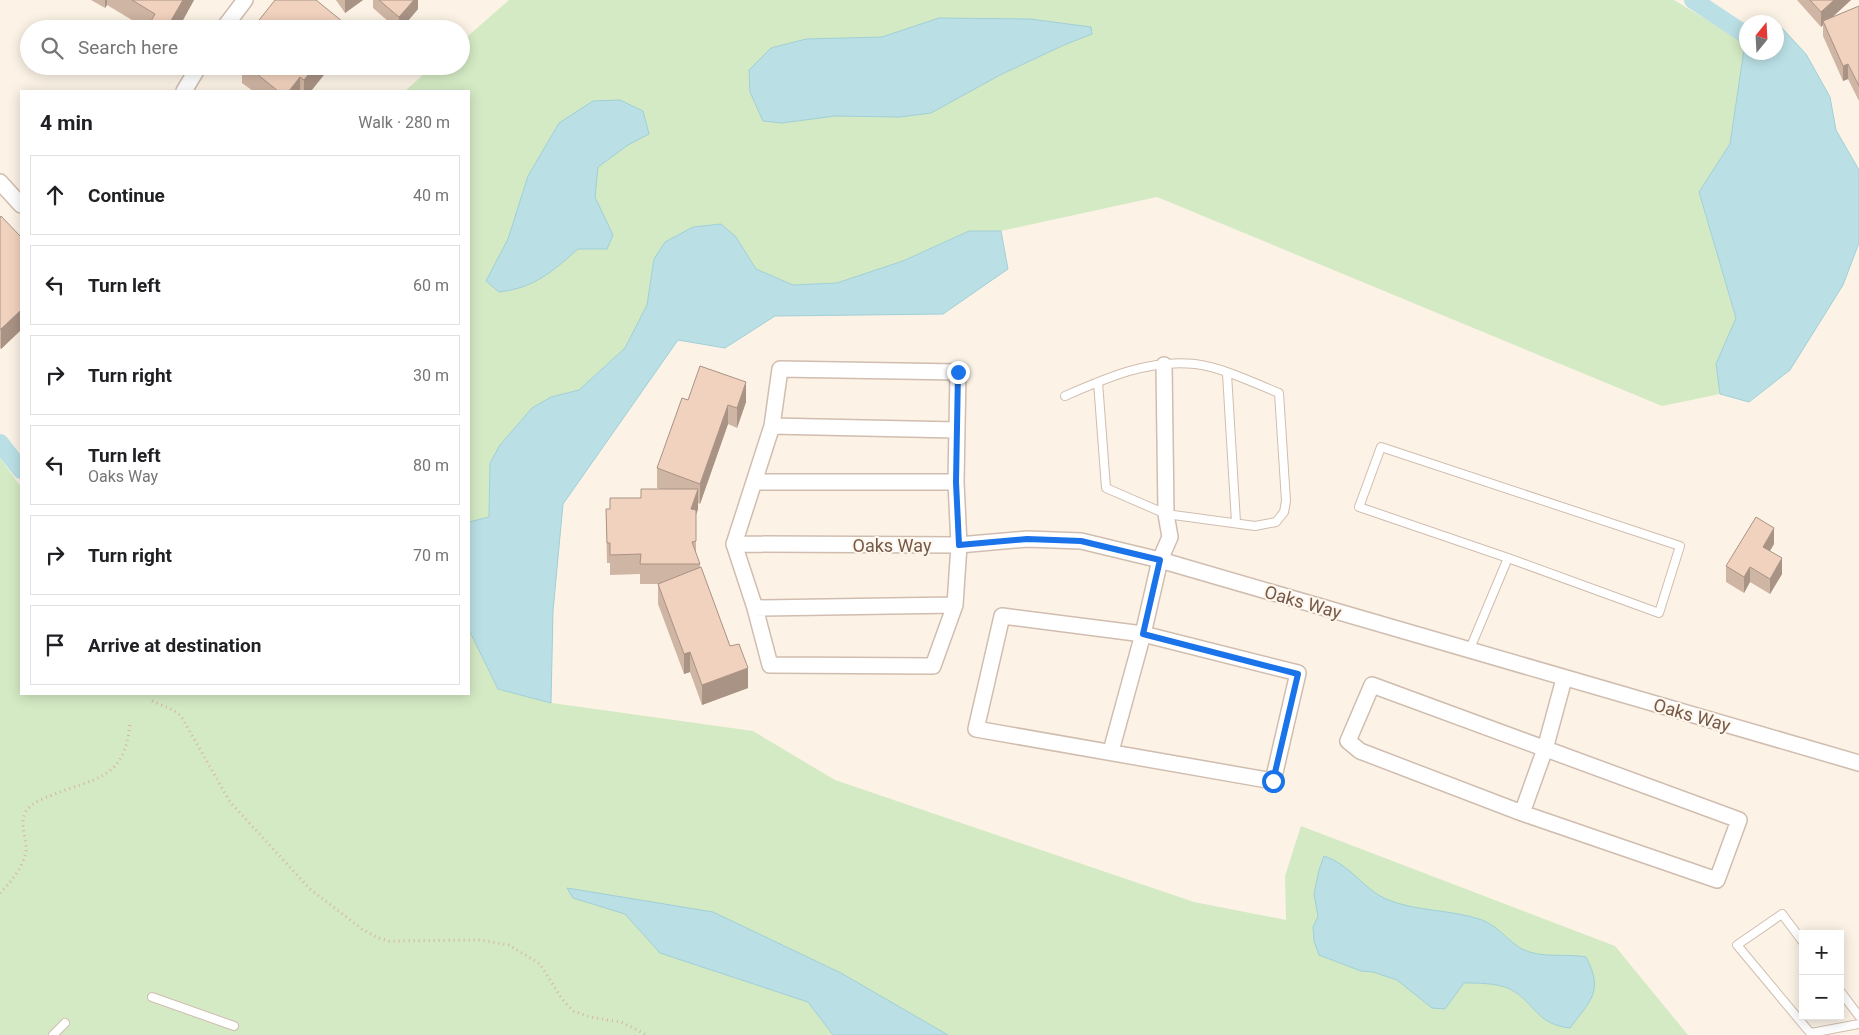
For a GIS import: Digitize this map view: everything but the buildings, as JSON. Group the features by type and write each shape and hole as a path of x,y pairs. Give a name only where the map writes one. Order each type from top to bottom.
{"street":[{"path":"230,20 245,0"},
{"path":"185,90 194,75"},
{"path":"0,182 20,204"},
{"path":"1111,751 1143,634 1160,560 1170,537 1166,514 1164,365"},
{"path":"780,369 958,372 956,430 959,545 955,605 933,666 770,665 755,608 734,544 772,426 780,369"},
{"path":"772,426 956,430"},
{"path":"755,482 956,482"},
{"name":"Oaks Way","path":"734,544 959,545 1027,539 1081,541 1160,560 1564,679 1859,763"},
{"path":"755,608 955,605"},
{"path":"1002,616 1143,634 1298,674 1273,781 1111,751 976,729 1002,616"},
{"path":"1522,813 1545,749 1564,679"},
{"path":"1372,685 1739,820 1717,880 1522,813 1360,751 1348,741 1372,685"}],"lane":[{"path":"1065,396 1098,382 1149,365 1195,364 1279,393 1286,501 1284,512 1276,522 1256,526 1166,514 1106,488 1098,382"},
{"path":"1227,374 1236,522"},
{"path":"1381,447 1680,546 1659,614 1508,558 1359,507 1381,447"},
{"path":"1469,651 1508,558"},
{"path":"1799,937 1782,914 1737,945 1811,1034 1859,1024"},
{"path":"1844,996 1859,1016"},
{"path":"152,997 234,1026"},
{"path":"53,1035 65,1023"}],"path":[{"path":"152,701 182,716 224,794 269,846 318,896 370,934 389,941 481,940 509,945 540,964 562,1000 573,1011 590,1017 621,1022 647,1035"},
{"path":"0,893 16,874 25,854 23,820 27,809 45,798 111,772 125,752 130,723"}],"green space":[{"path":"509,0 1674,0 1739,39 1739,60 1742,60 1730,144 1699,193 1736,318 1716,364 1720,394 1662,406 1157,197 1001,231 969,231 903,261 837,283 793,285 756,269 736,237 654,259 647,305 625,348 579,390 551,397 490,463 489,517 470,522 470,90 406,90 423,75 470,75 470,34"},
{"path":"0,458 20,486 20,695 470,695 470,632 498,689 552,703 753,731 835,780 1194,902 1286,920 1285,876 1301,826 1615,946 1688,1035 0,1035"}],"water":[{"path":"939,18 1030,19 1091,27 1092,34 1000,75 931,113 900,117 835,116 782,123 763,121 750,92 749,70 771,48 806,39 882,37"},
{"path":"1784,30 1806,54 1830,97 1836,130 1859,170 1859,243 1843,285 1790,370 1749,402 1720,394 1716,364 1736,318 1699,192 1730,144 1742,60 1784,60"},
{"path":"620,100 643,111 649,134 628,145 598,167 595,197 613,235 607,249 578,249 551,272 533,283 499,292 486,281 508,239 528,176 559,123 593,101"},
{"path":"721,224 736,237 756,269 793,285 837,283 903,261 969,231 1001,231 1008,269 943,314 775,316 725,348 678,340 563,504 553,611 551,703 498,689 470,632 470,522 489,517 490,463 500,445 532,408 551,397 579,390 625,348 647,305 654,259 665,242 693,227"},
{"path":"1324,856 1349,870 1370,889 1386,899 1409,906 1470,916 1482,920 1493,926 1517,946 1530,952 1546,955 1586,957 1594,979 1593,995 1570,1028 1558,1026 1542,1018 1519,995 1510,989 1493,984 1464,983 1445,1009 1432,1008 1397,980 1373,972 1361,971 1319,955 1314,941 1313,927 1318,916 1314,894"},
{"path":"567,888 713,912 841,973 948,1035 833,1035 808,1002 660,953 625,914 573,898"}],"waterway":[{"path":"1693,0 1739,30"},
{"path":"0,443 20,469"}],"route":[{"path":"958,372 956,482 959,545 1027,539 1081,541 1160,560 1143,634 1298,674 1273,781"}]}
